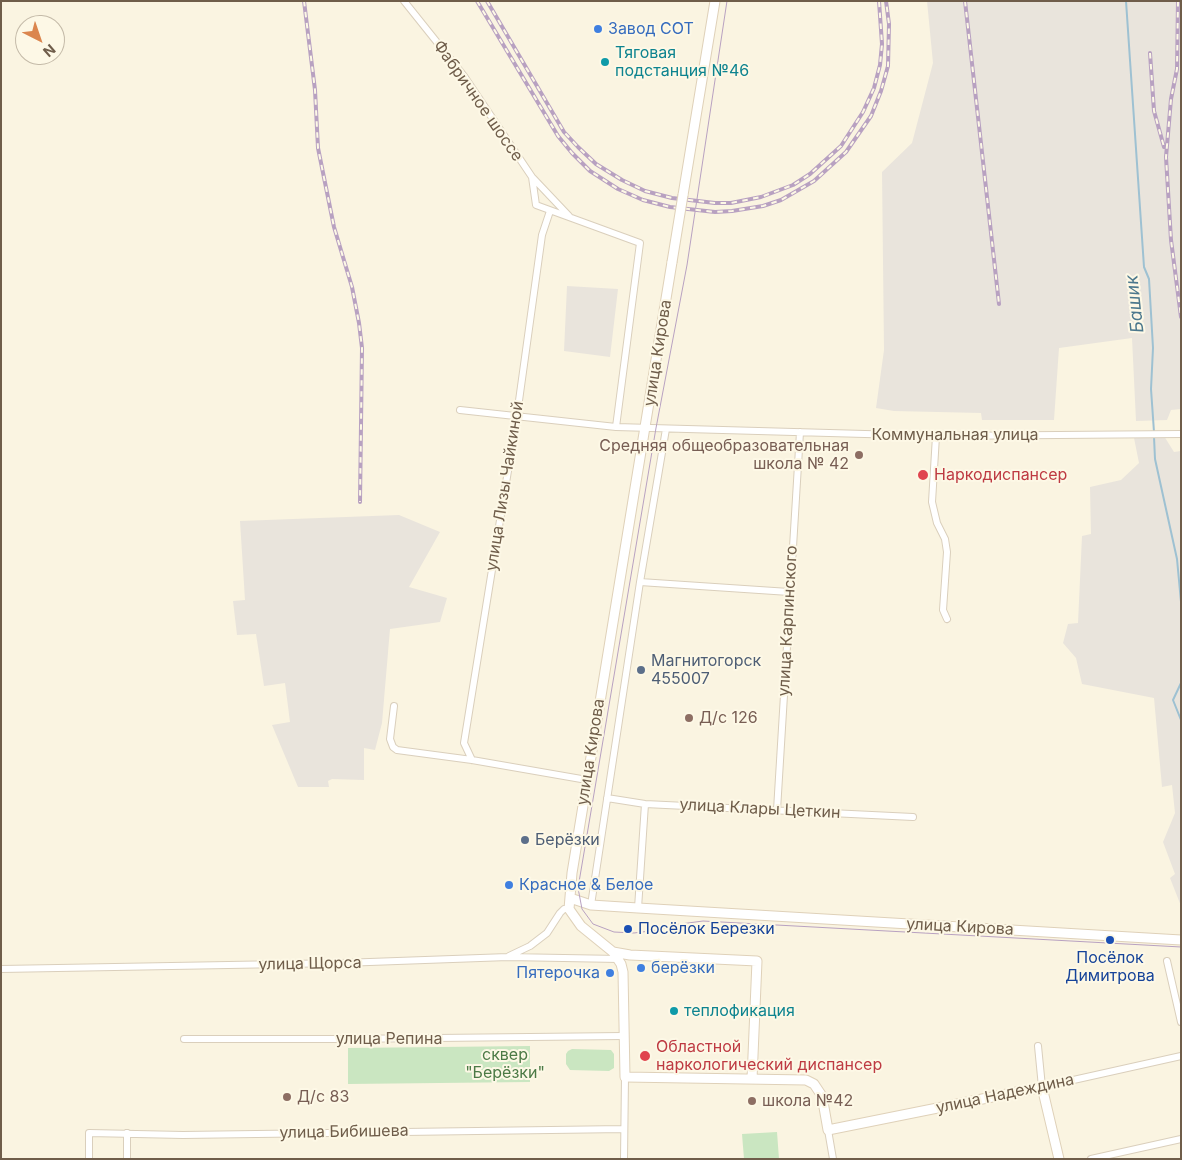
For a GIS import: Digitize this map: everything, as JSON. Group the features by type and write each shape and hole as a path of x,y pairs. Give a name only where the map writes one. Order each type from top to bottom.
{"main road":[{"name":"улица Кирова","path":"715,1 587,780 572,873 570,898 591,905 1181,940"},
{"path":"570,898 569,909 581,926 616,956 623,972 625,1077 800,1079 814,1084 822,1096 828,1130"},
{"path":"616,956 757,961 752,1079"},
{"path":"1042,1087 1059,1159"},
{"name":"улица Надеждина","path":"828,1130 1042,1087"}],"street":[{"name":"Фабричное шоссе","path":"404,1 464,76 532,177 571,218"},
{"name":"Фабричное шоссе","path":"532,177 536,205 550,211"},
{"path":"550,211 640,243 616,427"},
{"name":"улица Лизы Чайкиной","path":"472,760 464,743 517,415 542,235 550,211"},
{"name":"Коммунальная улица","path":"460,410 616,427 666,429 936,436 1181,434"},
{"path":"591,905 640,582 666,429"},
{"name":"улица Карпинского","path":"777,810 800,432"},
{"path":"936,436 932,502 937,523 945,539 947,552 943,610 947,619"},
{"path":"640,582 789,592"},
{"path":"394,706 390,739 393,747 397,750 472,760 587,780"},
{"name":"улица Клары Цеткин","path":"606,798 645,804 913,816"},
{"path":"638,908 645,804"},
{"path":"508,957 530,946 547,933 560,913 564,909 569,909"},
{"name":"улица Щорса","path":"1,969 616,956"},
{"path":"1167,961 1181,1022"},
{"name":"улица Репина","path":"184,1039 624,1036"},
{"path":"1038,1046 1042,1087"},
{"name":"улица Надеждина","path":"1042,1087 1181,1056"},
{"path":"624,1159 625,1077"},
{"name":"улица Бибишева","path":"88,1159 89,1134 183,1135 624,1130"},
{"path":"828,1130 833,1159"},
{"path":"127,1133 127,1159"},
{"path":"1091,1159 1181,1139"}],"shaded area":[{"path":"927,1 1181,1 1181,409 1171,410 1167,420 1136,421 1132,338 1059,348 1054,420 982,420 981,413 894,411 876,408 884,350 882,172 912,143 933,63"},
{"path":"567,286 618,289 610,357 564,351"},
{"path":"1164,436 1174,452 1181,451 1181,906 1170,878 1175,874 1163,842 1175,813 1172,785 1162,787 1154,698 1082,684 1076,658 1063,643 1068,624 1078,623 1082,536 1091,534 1090,487 1121,480 1139,463 1134,438"},
{"path":"399,515 440,532 409,587 447,598 440,622 390,629 382,723 375,750 364,748 364,780 332,779 328,781 329,787 298,787 272,725 290,722 285,683 264,686 256,634 237,635 233,601 245,600 240,521"}],"green space":[{"name":"сквер \"Берёзки\"","path":"530,1046 530,1082 348,1084 348,1048"},
{"path":"572,1049 611,1050 614,1054 614,1068 609,1071 570,1070 566,1064 566,1054"},
{"path":"777,1132 779,1159 744,1159 742,1134"}],"waterway":[{"name":"Башик","path":"1126,1 1144,267 1149,279 1153,348 1151,389 1154,432"},
{"name":"Башик","path":"1154,437 1155,459 1177,559 1181,602"},
{"name":"Башик","path":"1181,683 1173,700 1181,720"}],"tram line":[{"path":"727,1 687,265 656,428 578,888 582,909 593,924 614,932 634,933 703,921 1181,947"}],"railway":[{"path":"304,1 315,90 318,148 334,227 352,287 362,348 360,502"},
{"path":"477,1 558,136 590,171 618,189 643,200 670,207 715,212 763,206 781,200 814,181 846,152 871,116 888,66 889,24 886,1"},
{"path":"487,1 564,132 596,164 645,191 672,198 715,203 731,203 761,197 793,185 810,174 841,146 863,112 874,88 880,65 882,44 879,1"},
{"path":"965,1 999,304"},
{"path":"1178,1 1177,69 1171,99 1166,157 1171,240 1181,317"},
{"path":"1150,53 1154,111 1164,147"}],"place":[{"name":"Завод СОТ","path":"598,29"},
{"name":"Тяговая подстанция №46","path":"605,62"},
{"name":"Средняя общеобразовательная школа № 42","path":"859,455"},
{"name":"Наркодиспансер","path":"923,475"},
{"name":"Магнитогорск 455007","path":"641,670"},
{"name":"Д/с 126","path":"689,718"},
{"name":"Берёзки","path":"525,840"},
{"name":"Красное & Белое","path":"509,885"},
{"name":"Посёлок Березки","path":"628,929"},
{"name":"Посёлок Димитрова","path":"1110,940"},
{"name":"берёзки","path":"641,968"},
{"name":"Пятерочка","path":"610,973"},
{"name":"теплофикация","path":"674,1011"},
{"name":"Областной наркологический диспансер","path":"645,1056"},
{"name":"Д/с 83","path":"287,1097"},
{"name":"школа №42","path":"752,1101"}]}
